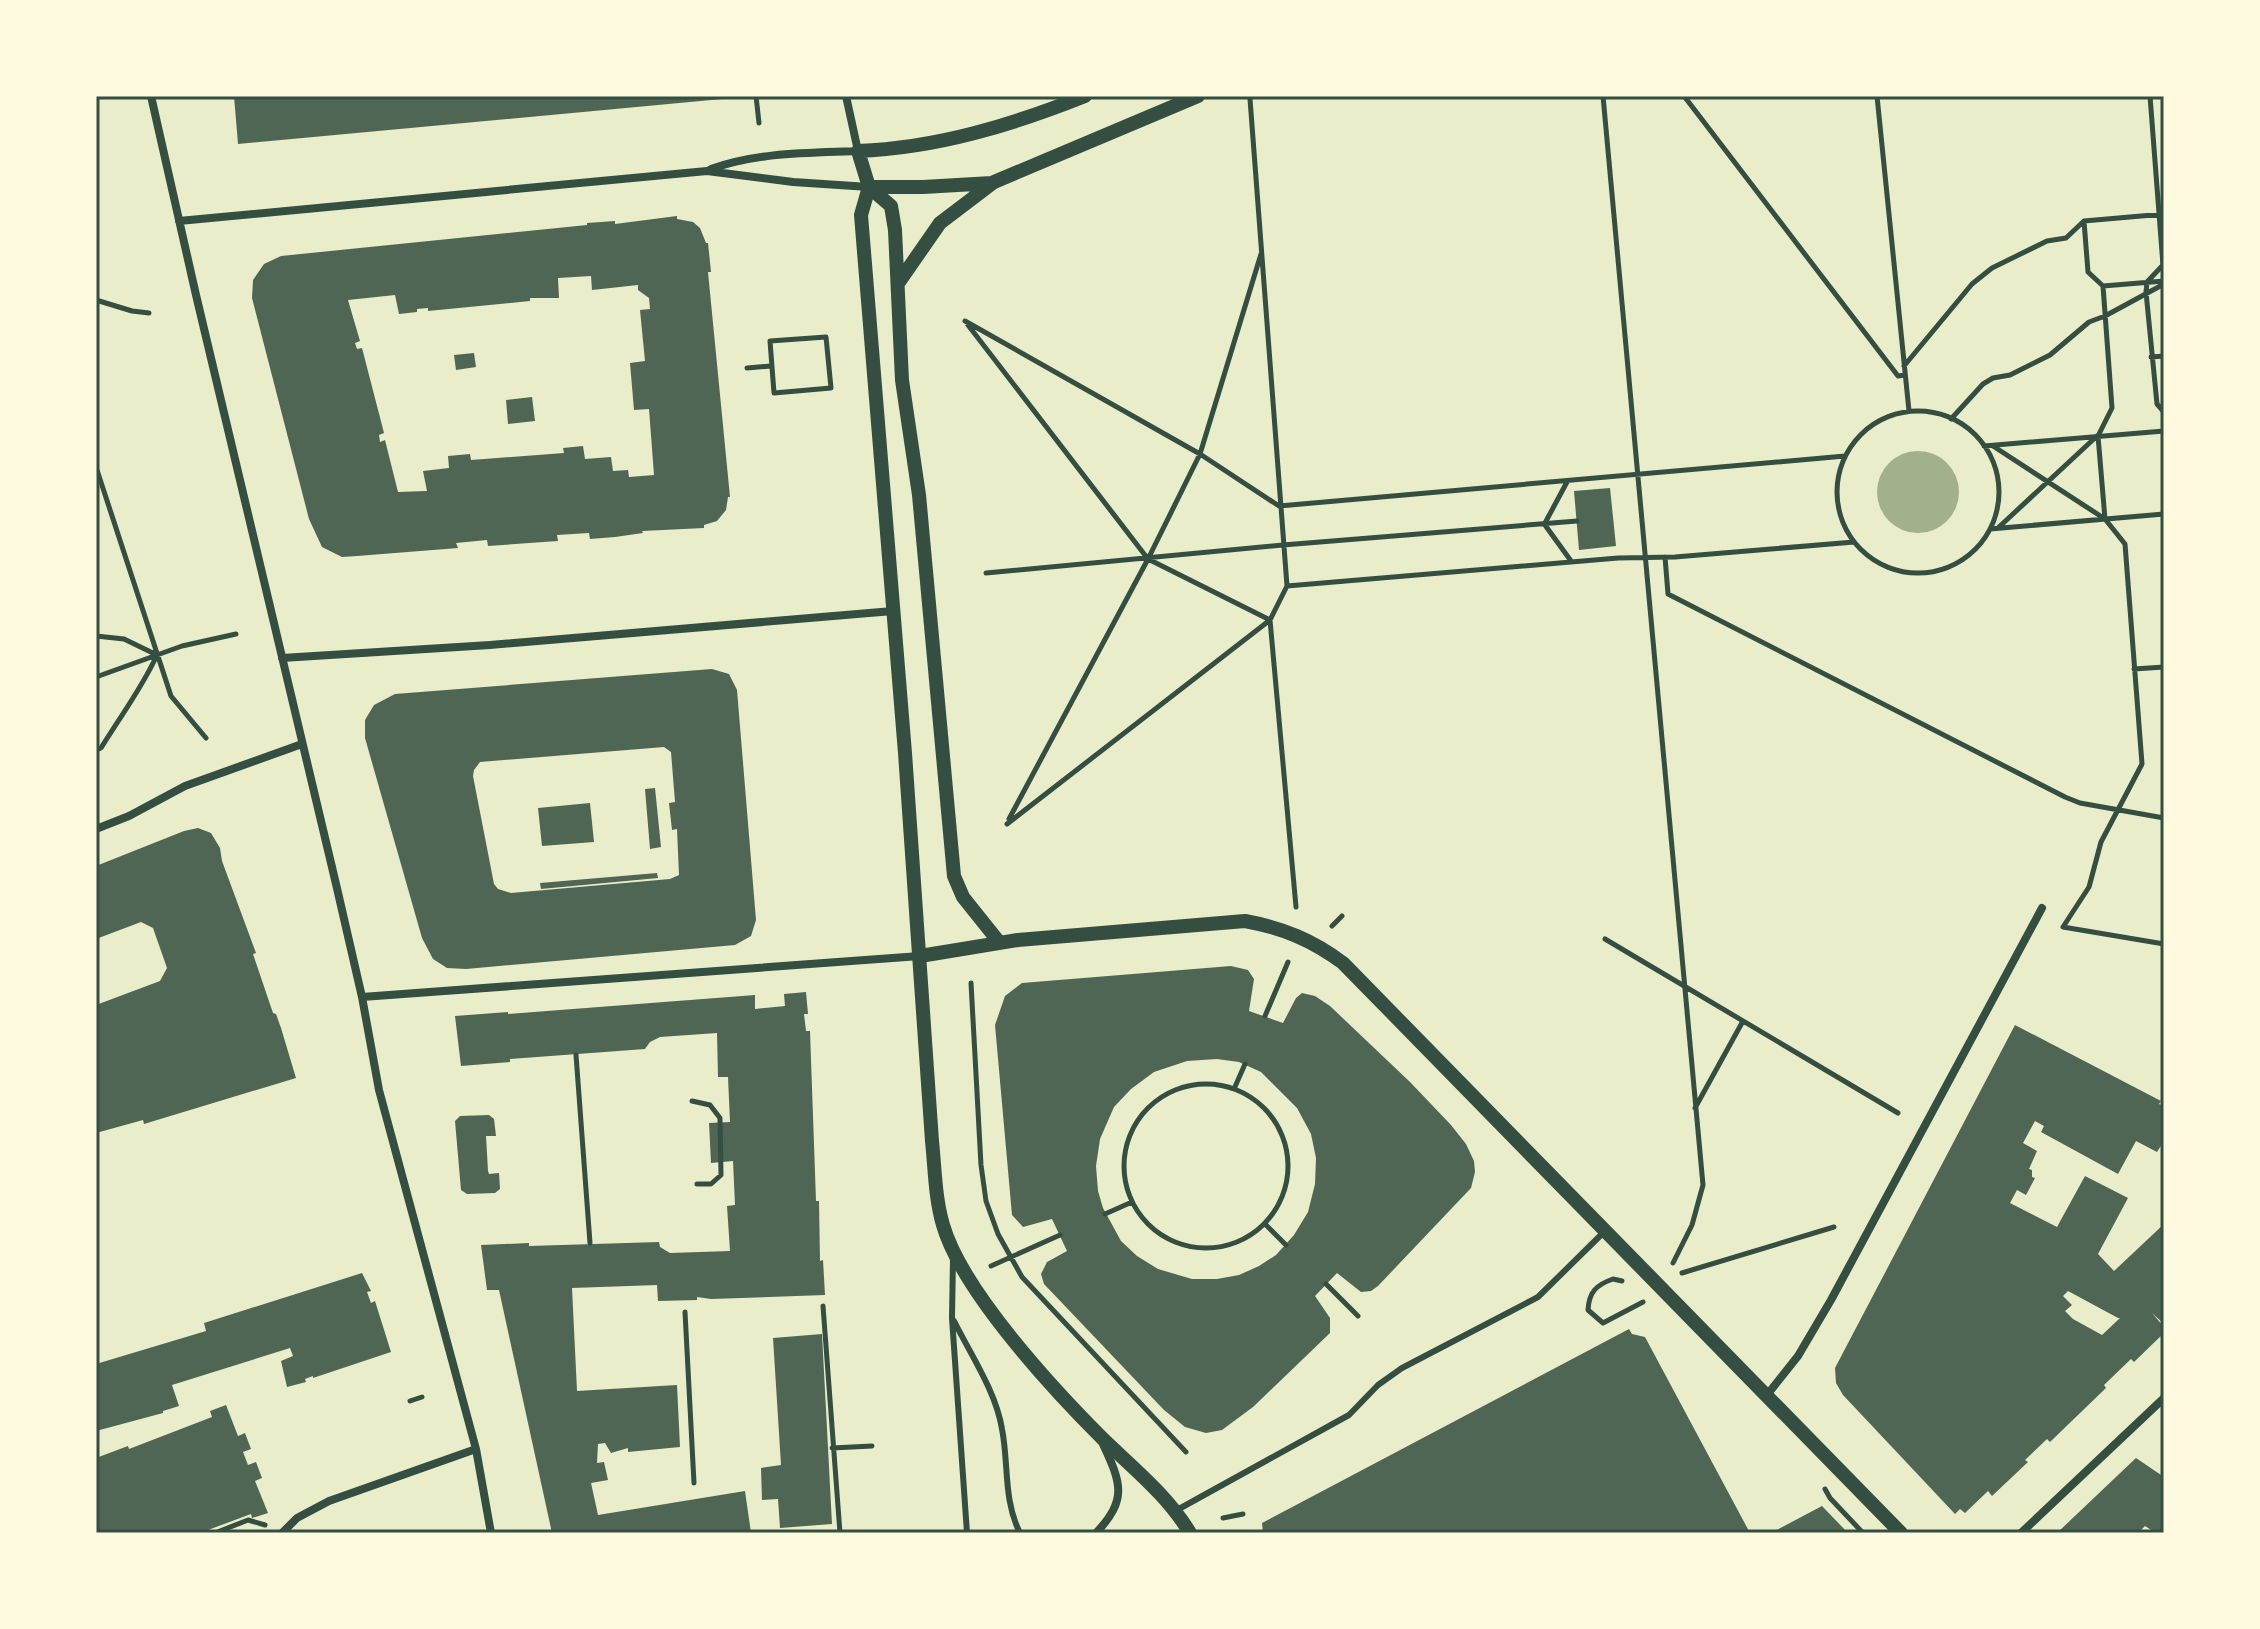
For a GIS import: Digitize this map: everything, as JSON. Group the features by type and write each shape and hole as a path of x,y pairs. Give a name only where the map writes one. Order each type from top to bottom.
{"street":[{"path":"151,96 362,997 379,1090 476,1449 491,1533"},
{"path":"846,96 869,187 891,206 899,282 898,331 902,380 919,495 954,876 963,897 999,942"},
{"path":"707,171 736,160 769,155 890,149 939,142 1012,123 1085,96"},
{"path":"899,282 940,223 994,182 1198,96"},
{"path":"179,221 707,171 793,182 869,187 994,182"},
{"path":"869,187 861,215 938,1201 953,1250 978,1295 1100,1436 1177,1510 1190,1533"},
{"path":"282,658 490,645 893,611"},
{"path":"96,829 129,816 185,786 302,744"},
{"path":"1767,1395 1798,1356 1831,1300 2042,908"},
{"path":"362,997 920,956 999,942 1245,921 1300,935 1343,963 1901,1533"},
{"path":"2021,1533 2162,1402"},
{"path":"1096,1533 1111,1517 1118,1504 1120,1489 1100,1436"},
{"path":"282,1533 297,1518 329,1501 476,1449"}],"lane":[{"path":"1177,1510 1349,1415 1378,1385 1402,1368 1538,1297 1605,1231"},
{"path":"953,1250 952,1318 967,1533"},
{"path":"952,1318 991,1396 1002,1428 1008,1502 1020,1533"}],"path":[{"path":"756,96 759,123"},
{"path":"1603,96 1703,1185 1692,1225 1673,1263"},
{"path":"1684,96 1898,376 1905,375"},
{"path":"1877,96 1909,411"},
{"path":"2150,96 2162,215 2163,265 2147,282 2146,292 2157,404 2164,412"},
{"path":"1250,99 1287,586 1270,620 1007,824 1148,559 1200,454 1261,254"},
{"path":"1904,366 1972,284 1992,268 2047,241 2066,238 2084,221 2162,215"},
{"path":"1998,528 2098,436 2112,408 2103,286 2088,272 2084,221"},
{"path":"2103,286 2164,282"},
{"path":"1951,419 1983,384 1993,378 2010,375 2050,355 2089,322 2164,282"},
{"path":"96,300 149,313"},
{"path":"1270,620 1148,559 965,321 1200,454 1279,506 1845,456"},
{"path":"792,336 826,337 831,388 798,394 774,393 771,366 770,341 792,336"},
{"path":"2151,357 2164,356"},
{"path":"747,368 771,366"},
{"path":"1909,411 1951,419 1964,426 1991,458 1999,486 1990,529 1960,561 1933,572 1903,572 1889,568 1864,553 1854,542 1838,509 1839,473 1845,456 1871,426 1883,419 1909,411"},
{"path":"1984,446 2164,431"},
{"path":"2098,436 2105,519"},
{"path":"1992,445 2105,519 2125,544 2142,764 2101,842 2089,887 2063,927 2164,944"},
{"path":"96,467 171,696 206,738"},
{"path":"1545,524 1567,482"},
{"path":"1990,529 2164,514"},
{"path":"986,573 1577,521"},
{"path":"1545,524 1571,561"},
{"path":"1287,586 1571,561 1854,542"},
{"path":"1665,557 1668,594 2065,797 2080,803 2164,818"},
{"path":"1270,620 1296,907"},
{"path":"96,677 193,642 236,634"},
{"path":"96,636 124,639 157,655"},
{"path":"96,750 101,748 129,702 142,688 157,655"},
{"path":"2134,669 2164,667"},
{"path":"1332,926 1342,916"},
{"path":"1605,939 1898,1113"},
{"path":"1265,1016 1288,962"},
{"path":"971,983 981,1165 986,1201 1010,1258 1022,1277 1186,1452"},
{"path":"1695,1108 1743,1021"},
{"path":"576,1055 590,1243"},
{"path":"1234,1089 1245,1064"},
{"path":"1213,1084 1234,1089 1253,1098 1280,1129 1287,1148 1289,1169 1286,1189 1265,1224 1247,1238 1226,1246 1204,1249 1182,1245 1161,1236 1144,1221 1132,1202 1125,1182 1126,1150 1138,1120 1153,1104 1171,1092 1192,1085 1213,1084"},
{"path":"692,1101 704,1102 714,1108 720,1118 724,1142 721,1175 711,1184 697,1184"},
{"path":"1105,1214 1132,1202"},
{"path":"1265,1224 1286,1245"},
{"path":"1682,1273 1834,1227"},
{"path":"991,1266 1060,1235"},
{"path":"1629,1288 1622,1280 1602,1283 1589,1296 1588,1310 1603,1323 1643,1302"},
{"path":"1326,1284 1358,1316"},
{"path":"1636,1295 1653,1313"},
{"path":"823,1306 840,1533"},
{"path":"685,1312 694,1483"},
{"path":"410,1401 422,1397"},
{"path":"832,1448 872,1446"},
{"path":"1815,1479 1863,1533"},
{"path":"1223,1518 1243,1514"},
{"path":"215,1533 248,1520 265,1525"}],"shaded area":[{"path":"1918,451 1934,454 1947,463 1956,476 1959,492 1956,508 1947,521 1934,530 1918,533 1902,530 1889,521 1880,508 1877,492 1880,476 1889,463 1902,454"}],"building":[{"path":"234,96 721,96 722,99 238,144"},
{"path":"677,216 677,219 693,222 700,228 708,243 711,272 708,272 730,497 726,510 717,521 704,525 704,528 642,531 615,537 590,539 589,533 557,535 558,541 488,546 487,540 456,543 458,548 342,557 322,547 309,519 252,298 253,280 264,264 281,256 587,223 615,221 615,224","holes":["591,276 592,290 638,285 638,290 649,298 650,309 640,310 645,361 630,363 634,410 649,409 654,475 629,477 628,470 613,471 611,457 585,459 583,446 563,448 564,453 471,460 470,454 448,456 449,468 423,471 427,491 398,492 385,440 380,442 379,435 384,433 362,348 357,349 355,343 360,341 348,300 395,295 399,314 417,312 417,309 428,308 428,311 530,301 530,298 559,298 558,278"]},
{"path":"474,353 476,367 456,370 454,355"},
{"path":"532,397 535,421 508,424 506,400"},
{"path":"1610,488 1616,546 1579,550 1574,491"},
{"path":"712,669 729,674 737,690 756,920 751,936 735,945 466,969 447,968 433,959 422,938 365,738 365,720 374,705 395,694","holes":["664,747 671,752 675,802 669,803 672,830 677,829 679,875 670,879 511,893 498,889 494,884 473,776 480,762"]},
{"path":"655,788 661,847 650,849 645,789"},
{"path":"590,803 594,842 542,846 538,808"},
{"path":"198,828 211,833 220,848 296,1078 144,1124 143,1120 96,1133 96,1005 160,981 167,968 153,928 141,922 96,939 96,866"},
{"path":"657,873 658,878 541,889 540,883"},
{"path":"1231,966 1248,970 1254,979 1249,1011 1283,1023 1296,998 1302,993 1315,996 1330,1006 1451,1125 1466,1144 1474,1161 1471,1188 1371,1291 1361,1292 1337,1273 1315,1296 1330,1318 1330,1333 1253,1407 1222,1430 1206,1433 1185,1427 1164,1410 1044,1284 1041,1274 1047,1262 1067,1251 1052,1219 1023,1227 1012,1215 995,1025 1005,996 1022,983","holes":["1217,1059 1239,1062 1261,1072 1297,1108 1311,1134 1316,1158 1315,1184 1308,1212 1294,1235 1276,1255 1239,1275 1192,1279 1158,1269 1121,1241 1103,1208 1096,1166 1100,1139 1114,1107 1154,1072 1187,1061"]},
{"path":"806,992 808,1014 804,1014 806,1031 810,1031 816,1201 819,1201 820,1261 823,1260 825,1295 697,1297 697,1300 658,1301 657,1285 572,1288 577,1391 677,1385 680,1447 628,1452 628,1448 611,1453 605,1443 598,1444 597,1463 604,1462 608,1480 591,1483 598,1515 745,1491 751,1533 552,1533 499,1290 487,1290 481,1245 659,1242 660,1247 670,1253 730,1251 727,1206 735,1205 733,1161 711,1163 709,1123 730,1122 728,1077 718,1077 717,1033 660,1037 645,1049 510,1059 510,1062 461,1066 455,1016 755,995 755,1009 785,1006 784,994"},
{"path":"2015,1025 2161,1101 2159,1104 2164,1106 2164,1141 2157,1152 2136,1141 2118,1174 2041,1132 2044,1126 2035,1121 2023,1143 2037,1151 2029,1169 2035,1178 2026,1195 2017,1190 2010,1203 2057,1227 2085,1176 2128,1198 2098,1254 2114,1271 2164,1224 2164,1324 2152,1313 2164,1327 2164,1333 2134,1362 2131,1359 2104,1385 2106,1388 2050,1442 2047,1439 1992,1496 1988,1491 1965,1513 1960,1509 1955,1514 1843,1395 1836,1383 1835,1368","holes":["2068,1291 2118,1318 2102,1335 2073,1319 2065,1311 2072,1305 2063,1296"]},
{"path":"489,1115 494,1119 496,1136 486,1136 488,1171 489,1174 499,1173 500,1189 495,1193 467,1194 461,1190 455,1121 460,1116"},
{"path":"362,1273 371,1291 367,1292 371,1303 375,1301 391,1352 287,1387 281,1361 293,1356 290,1348 172,1385 179,1406 96,1431 96,1364 206,1331 204,1323"},
{"path":"1629,1329 1632,1334 1645,1337 1750,1533 1263,1533 1262,1523"},
{"path":"822,1334 832,1524 780,1528 778,1499 762,1500 761,1468 781,1465 773,1338"},
{"path":"226,1405 238,1436 245,1433 251,1449 243,1452 248,1465 256,1462 262,1478 255,1481 268,1513 252,1518 251,1514 200,1533 96,1533 96,1458 128,1446 129,1449 212,1417 210,1411"},
{"path":"2136,1458 2164,1477 2164,1533 2156,1533 2145,1526 2138,1533 2057,1533"},
{"path":"1822,1506 1848,1533 1771,1533"}]}
